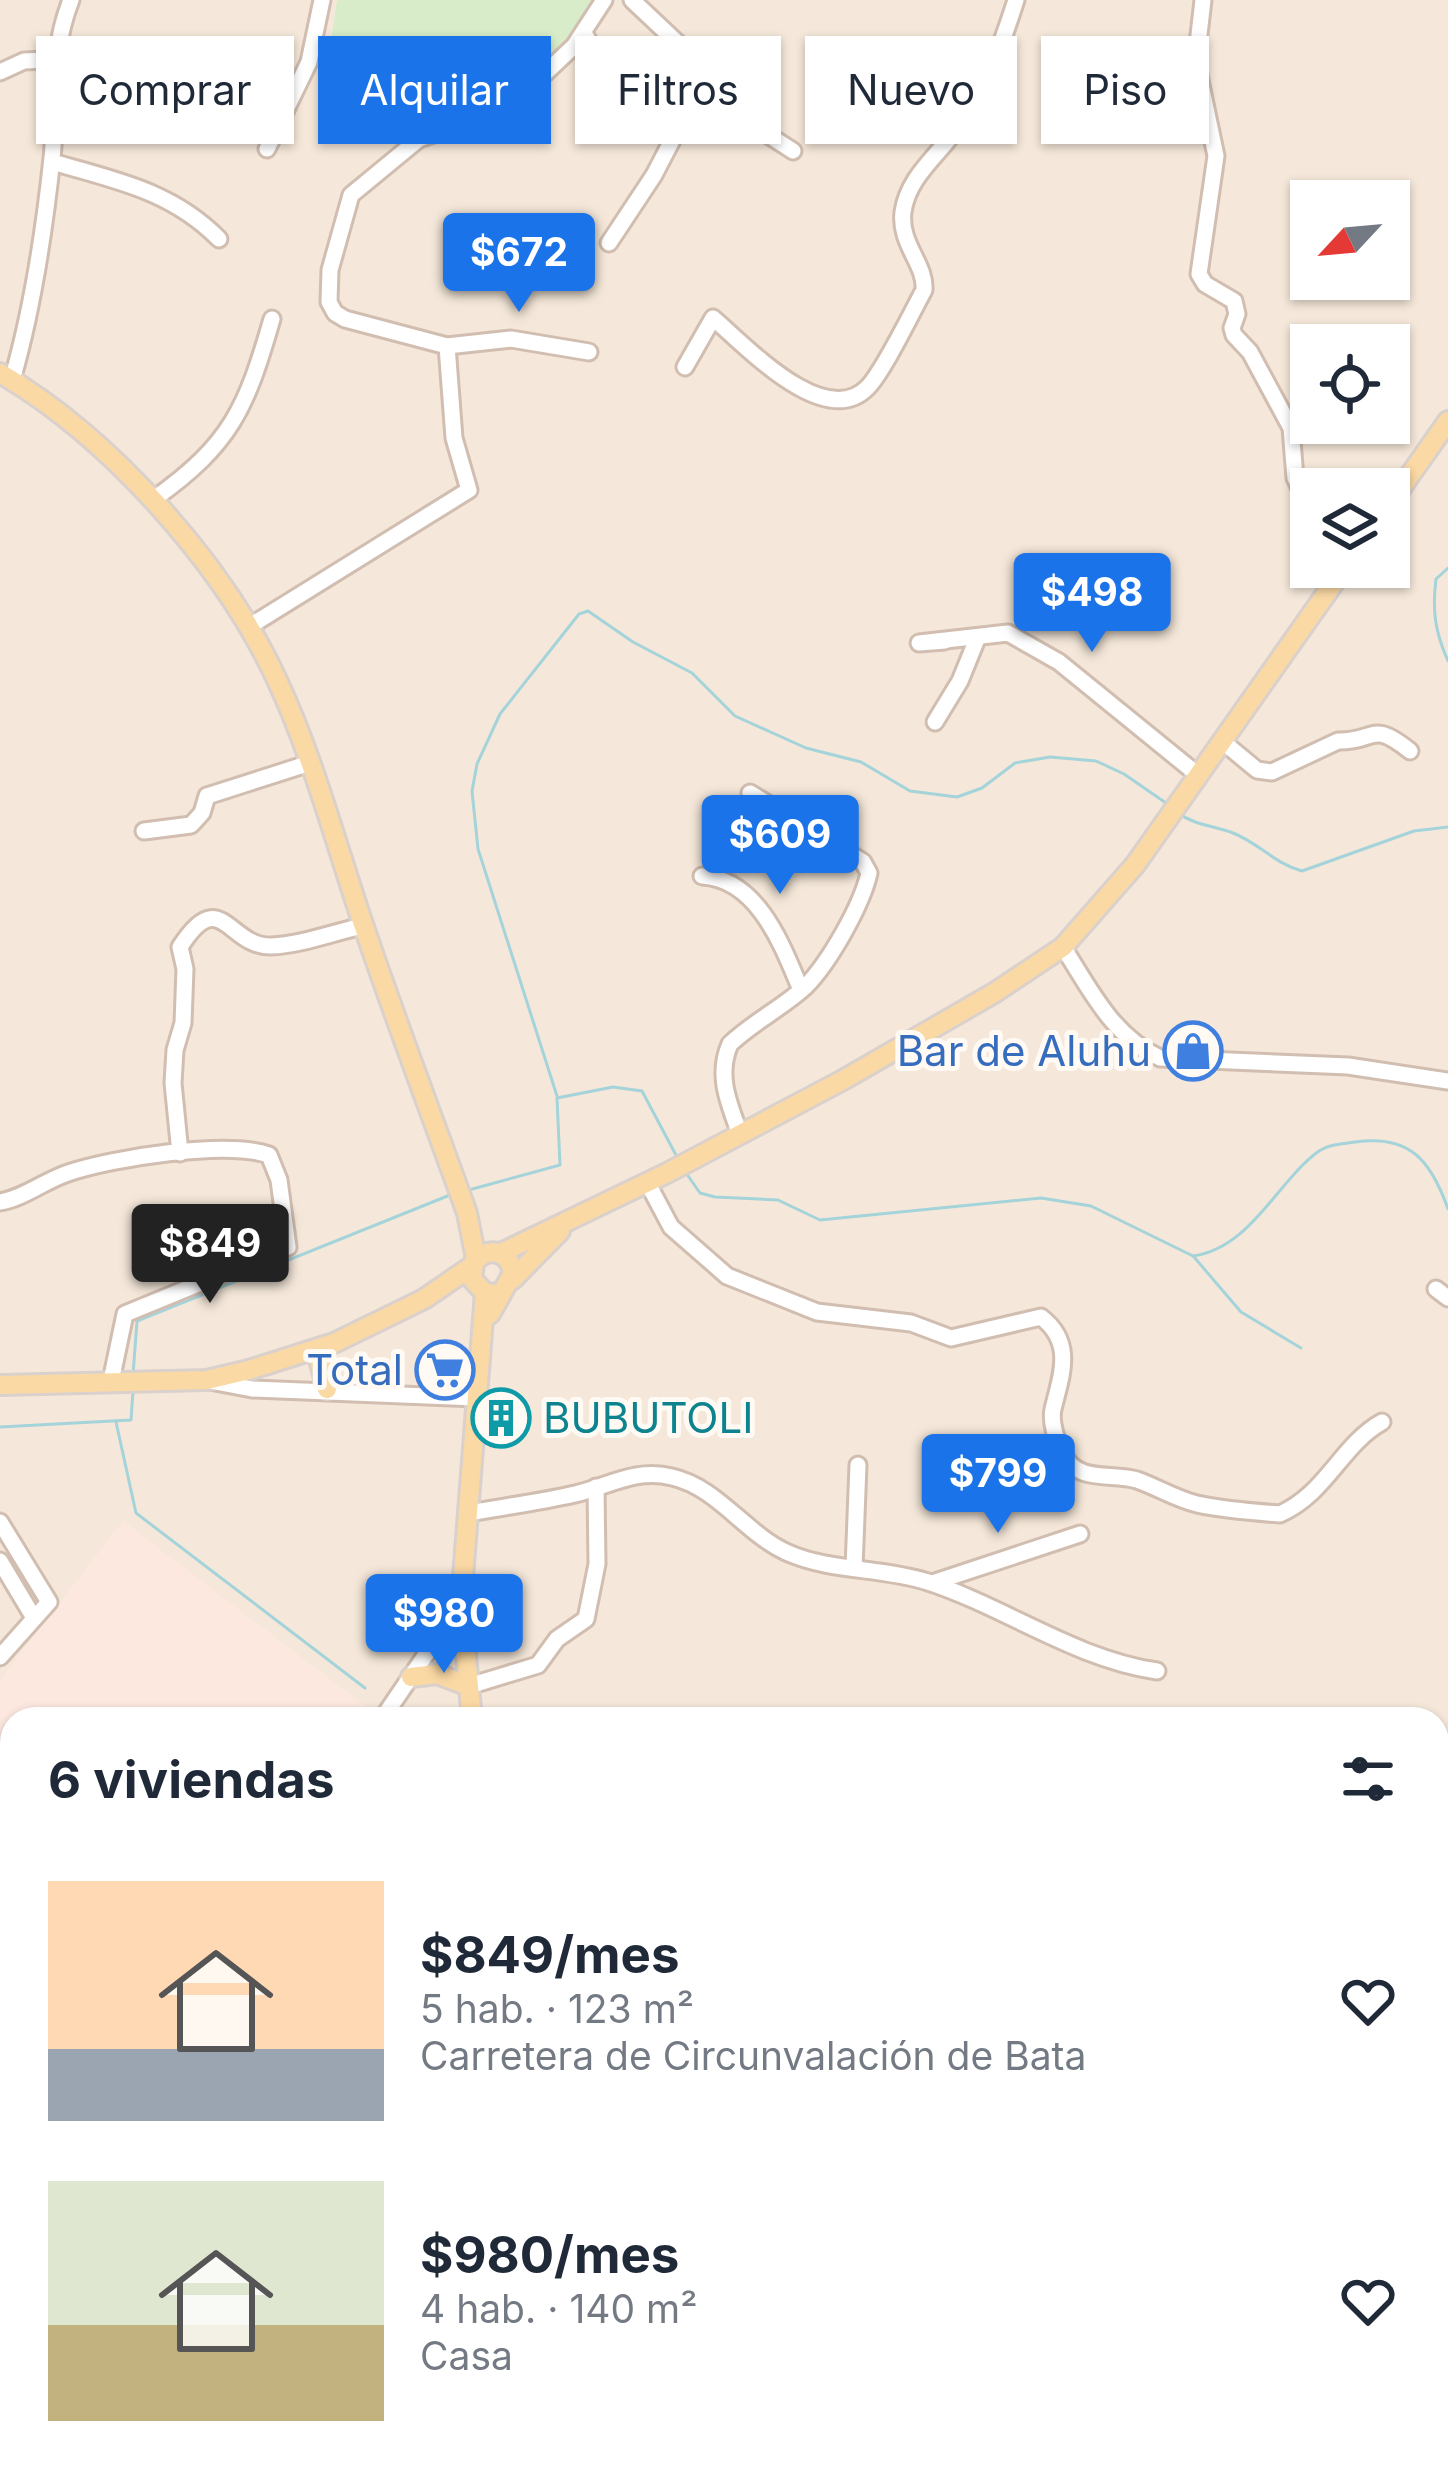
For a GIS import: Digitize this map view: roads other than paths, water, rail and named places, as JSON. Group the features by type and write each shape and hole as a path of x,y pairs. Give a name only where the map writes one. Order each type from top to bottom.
{"main road":[{"path":"6,377 154,499 250,626 310,763 465,1208 474,1262 472,1279 494,1289"},
{"path":"1410,475 1448,421"},
{"path":"0,1385 207,1380 316,1349 424,1299 474,1262 690,1161 975,1004 1063,946 1135,866 1330,588"},
{"path":"465,1208 510,1262 494,1289 484,1328 476,1398 461,1603 471,1707"},
{"path":"424,1299 494,1289 573,1218"},
{"path":"316,1349 327,1389"},
{"path":"0,1375 112,1382"},
{"path":"411,1677 437,1674 469,1686"}],"street":[{"path":"58,36 71,0"},
{"path":"268,149 309,62 322,0"},
{"path":"590,352 511,339 447,346 335,313 329,302 330,270 351,196 419,139 509,105 549,72 584,33 604,0"},
{"path":"632,0 670,36"},
{"path":"685,367 713,318 800,389 818,398 837,401 868,386 924,290 925,282 902,234 907,195 933,154 958,128 1006,38 1016,0"},
{"path":"1203,0 1196,61 1216,156 1199,274 1205,284 1234,301 1238,314 1234,335 1250,352 1291,428 1294,468"},
{"path":"0,72 36,60"},
{"path":"781,143 793,152"},
{"path":"6,377 28,326 52,144"},
{"path":"609,243 670,144"},
{"path":"52,162 156,192 199,218 219,239"},
{"path":"154,499 213,452 249,394 272,320"},
{"path":"250,626 469,490 454,438 447,346"},
{"path":"945,641 919,643 1008,633 1038,649 1198,775"},
{"path":"935,722 961,681 977,639"},
{"path":"1222,741 1257,770 1272,772 1337,741 1365,734 1391,736 1410,751"},
{"path":"144,831 191,825 202,813 207,796 310,763"},
{"path":"740,1134 723,1082 730,1044 801,990 817,972 854,911 869,873 862,862 750,793"},
{"path":"702,876 720,877 753,900 784,950 801,990"},
{"path":"180,1153 173,1083 183,1023 180,947 191,930 202,920 216,918 234,926 248,940 273,946 363,926"},
{"path":"1063,946 1114,1026 1136,1047 1160,1058 1348,1066 1448,1081"},
{"path":"0,1202 112,1160 180,1153 269,1156 279,1180 288,1247 125,1314 112,1382"},
{"path":"647,1182 671,1227 727,1276 817,1312 922,1325 951,1338 1041,1317 1061,1344 1064,1362 1052,1414 1056,1436 1064,1457 1093,1477 1133,1479 1197,1504 1280,1514 1315,1491 1358,1440 1382,1422"},
{"path":"207,1380 252,1389 476,1398"},
{"path":"854,1568 858,1466"},
{"path":"467,1513 646,1474 675,1477 723,1505 753,1533 786,1552 819,1563 932,1583 1076,1647 1130,1667 1157,1671"},
{"path":"469,1686 538,1665 557,1639 586,1619 597,1564 596,1487"},
{"path":"0,1522 49,1602 0,1657"},
{"path":"932,1583 1080,1534"},
{"path":"0,1561 34,1618"},
{"path":"390,1707 461,1603"}],"waterway":[{"path":"1448,568 1436,579 1434,601 1437,630 1448,661"},
{"path":"557,1096 478,849 472,791 477,764 500,714 579,614 588,611 692,673 735,716 806,748 861,762 910,791 957,797 982,788 1015,763 1050,757 1096,761 1166,803"},
{"path":"1178,813 1242,837 1302,871 1414,831 1448,827"},
{"path":"465,1191 560,1165 557,1098 613,1087 642,1091 677,1157"},
{"path":"684,1170 700,1193 778,1200 820,1220 1041,1198 1091,1206 1193,1256 1213,1250 1248,1227 1319,1151 1374,1141 1390,1142 1416,1154 1434,1177 1448,1209"},
{"path":"133,1375 137,1321 450,1195"},
{"path":"1194,1257 1241,1312 1301,1348"},
{"path":"0,1427 131,1420 133,1391"},
{"path":"116,1422 136,1513 365,1688"}],"place":[{"name":"Bar de Aluhu","path":"1193,1051"},
{"name":"Total","path":"445,1370"},
{"name":"BUBUTOLI","path":"501,1418"}]}
